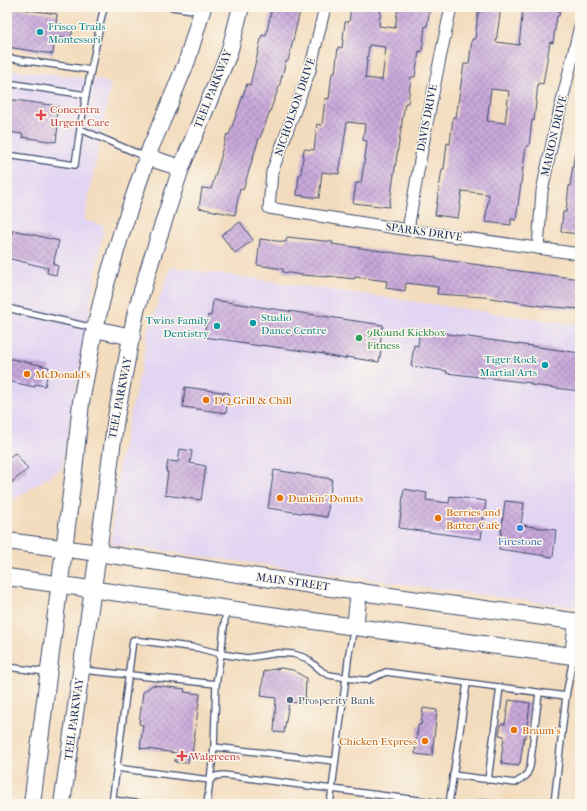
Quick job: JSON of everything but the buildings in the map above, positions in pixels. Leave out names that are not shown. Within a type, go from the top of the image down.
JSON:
[{"type":"main road","name":"TEEL PARKWAY","points":[[62,804],[116,416],[136,311],[181,168],[228,53],[241,7]]},
{"type":"main road","points":[[32,804],[65,549],[81,402],[95,329],[104,291],[121,234],[147,157],[186,61],[203,9]]},
{"type":"main road","points":[[147,157],[181,168]]},
{"type":"main road","points":[[95,329],[132,337]]},
{"type":"main road","name":"MAIN STREET","points":[[7,541],[579,622]]},
{"type":"main road","points":[[7,577],[576,656],[579,622]]},
{"type":"main road","points":[[355,626],[359,591]]},
{"type":"street","name":"NICHOLSON DRIVE","points":[[269,208],[272,172],[310,70],[325,7]]},
{"type":"street","name":"DAVIS DRIVE","points":[[408,230],[428,113],[451,7]]},
{"type":"street","name":"MARION DRIVE","points":[[538,248],[542,191],[580,26]]},
{"type":"street","name":"SPARKS DRIVE","points":[[269,208],[408,230],[580,254]]},
{"type":"lane","points":[[7,155],[75,164],[86,95],[102,15],[105,7]]},
{"type":"lane","points":[[172,7],[203,9]]},
{"type":"lane","points":[[7,58],[91,70]]},
{"type":"lane","points":[[7,83],[86,95]]},
{"type":"lane","points":[[80,129],[147,157]]},
{"type":"lane","points":[[7,308],[95,329]]},
{"type":"lane","points":[[207,804],[214,747],[216,684],[227,608]]},
{"type":"lane","points":[[7,626],[7,632]]},
{"type":"lane","points":[[330,804],[334,761],[349,653],[355,626]]},
{"type":"lane","points":[[142,804],[112,802],[133,640],[198,648],[221,654],[247,658],[278,653],[293,654],[306,658],[329,675],[365,680],[386,672],[566,696]]},
{"type":"lane","points":[[554,804],[566,696],[576,656]]},
{"type":"lane","points":[[7,667],[49,673]]},
{"type":"lane","points":[[82,669],[216,684]]},
{"type":"lane","points":[[449,804],[467,683]]},
{"type":"lane","points":[[488,780],[500,687]]},
{"type":"lane","points":[[453,776],[515,783],[526,776],[530,767],[539,693]]},
{"type":"lane","points":[[214,747],[334,761]]},
{"type":"lane","points":[[116,768],[210,780],[216,776],[224,775],[453,804]]},
{"type":"lane","points":[[476,804],[491,804]]},
{"type":"shaded area","points":[[7,69],[101,80],[111,85],[84,220],[104,226],[62,468],[7,504]]},
{"type":"shaded area","points":[[171,267],[580,325],[580,608],[111,544],[119,462],[144,356],[147,333]]},
{"type":"place","name":"Frisco Trails Montessori","points":[[40,32]]},
{"type":"place","name":"Concentra Urgent Care","points":[[41,115]]},
{"type":"place","name":"Studio Dance Centre","points":[[253,323]]},
{"type":"place","name":"Twins Family Dentistry","points":[[217,326]]},
{"type":"place","name":"9Round Kickbox Fitness","points":[[359,338]]},
{"type":"place","name":"Tiger Rock Martial Arts","points":[[545,365]]},
{"type":"place","name":"McDonald's","points":[[27,374]]},
{"type":"place","name":"DQ Grill & Chill","points":[[206,400]]},
{"type":"place","name":"Dunkin' Donuts","points":[[280,498]]},
{"type":"place","name":"Berries and Batter Cafe","points":[[438,518]]},
{"type":"place","name":"Firestone","points":[[520,528]]},
{"type":"place","name":"Prosperity Bank","points":[[290,700]]},
{"type":"place","name":"Braum's","points":[[514,730]]},
{"type":"place","name":"Chicken Express","points":[[425,741]]},
{"type":"place","name":"Walgreens","points":[[182,756]]}]
